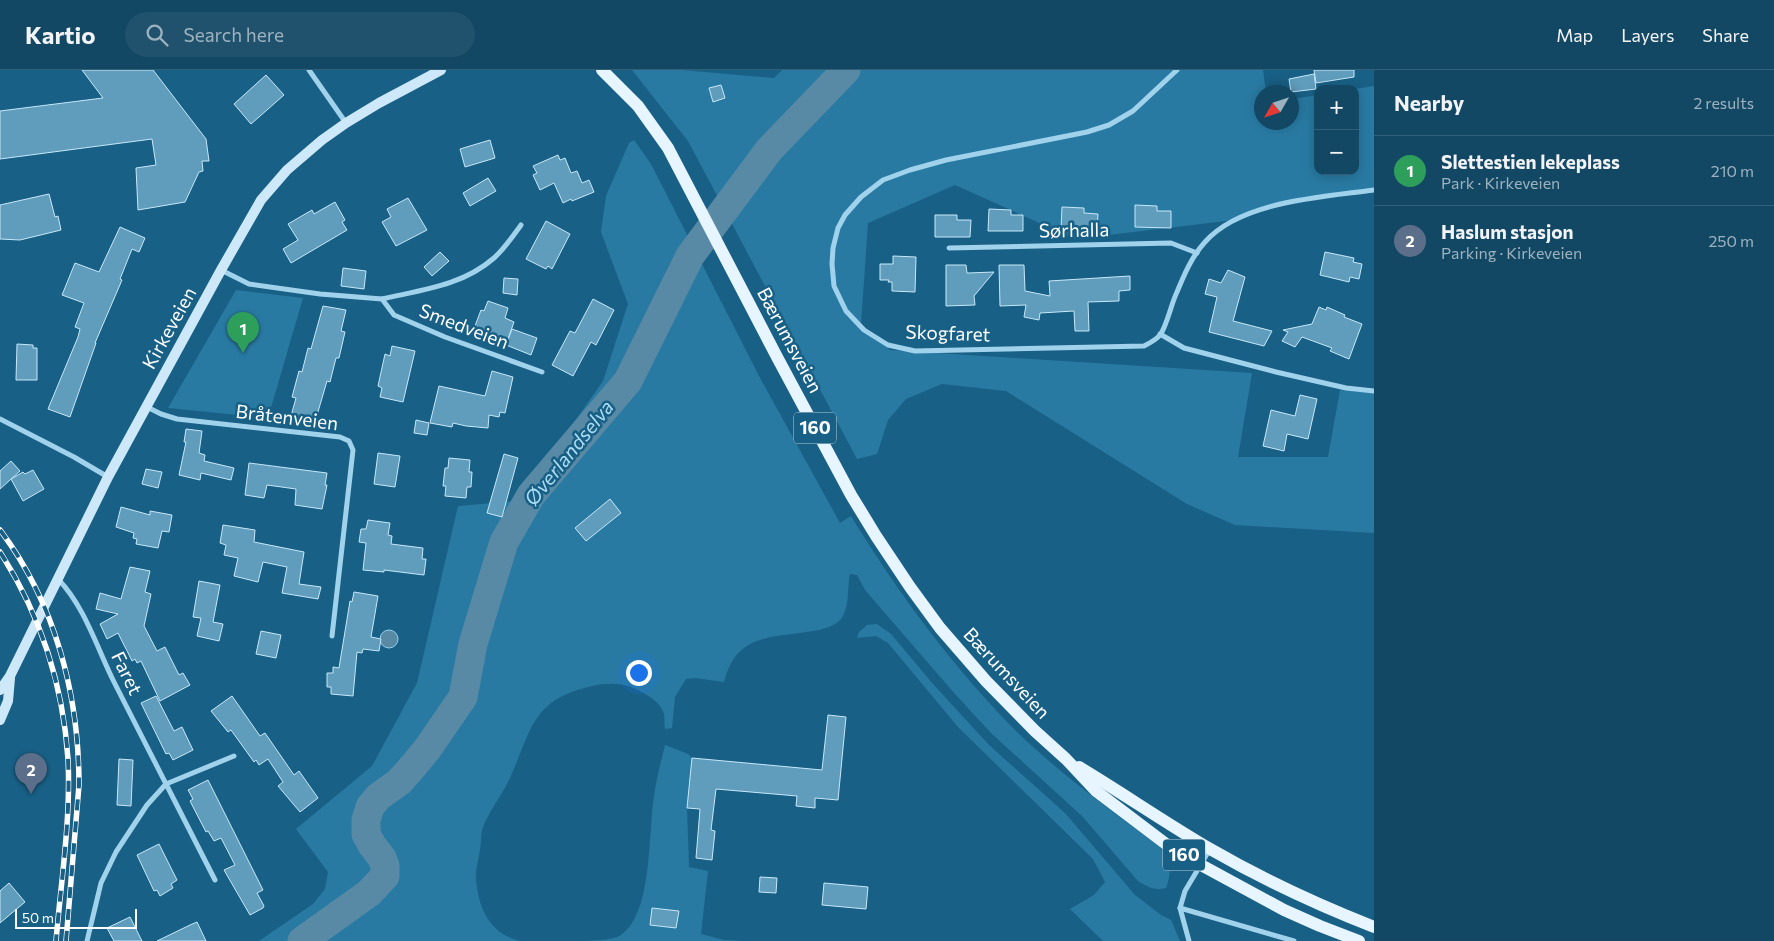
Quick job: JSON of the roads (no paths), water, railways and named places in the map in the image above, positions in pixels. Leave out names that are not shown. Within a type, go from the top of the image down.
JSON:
[{"type":"main road","name":"Kirkeveien","points":[[0,690],[10,676],[108,477],[220,270],[261,200],[302,155],[346,123],[441,70]]},
{"type":"main road","name":"Bærumsveien","points":[[602,70],[638,106],[668,148],[851,495],[895,565],[940,628],[986,681],[1096,791],[1166,844],[1284,910],[1359,941]]},
{"type":"main road","name":"Kirkeveien","points":[[0,720],[8,701],[10,676]]},
{"type":"main road","name":"Bærumsveien","points":[[1066,759],[1211,849],[1291,891],[1374,927]]},
{"type":"street","points":[[309,70],[346,123]]},
{"type":"street","name":"Skogfaret","points":[[1160,334],[1144,346],[924,351],[888,345],[864,330],[846,311],[834,286],[833,248],[838,228],[845,215],[861,197],[884,180],[910,170],[946,160],[1087,132],[1109,125],[1133,111],[1178,70]]},
{"type":"street","points":[[1374,190],[1301,200],[1266,208],[1234,220],[1218,230],[1197,252],[1174,296],[1160,334],[1184,348],[1346,388],[1374,391]]},
{"type":"street","name":"Smedveien","points":[[220,270],[249,284],[320,294],[382,299],[441,287],[476,271],[495,258],[521,225]]},
{"type":"street","name":"Sørhalla","points":[[949,248],[1171,243],[1197,252]]},
{"type":"street","name":"Smedveien","points":[[382,299],[394,315],[445,337],[542,372]]},
{"type":"street","name":"Bråtenveien","points":[[146,407],[177,419],[340,437],[348,441],[352,450],[332,636]]},
{"type":"street","points":[[0,419],[74,457],[108,477]]},
{"type":"street","name":"Faret","points":[[58,579],[68,590],[82,613],[113,680],[215,880]]},
{"type":"street","points":[[87,941],[101,884],[112,860],[147,805],[166,784],[234,756]]},
{"type":"street","points":[[1189,941],[1180,908],[1185,891],[1211,849]]},
{"type":"street","points":[[1180,908],[1294,941]]},
{"type":"waterway","name":"Øverlandselva","points":[[302,941],[369,893],[385,876],[385,866],[382,858],[366,834],[366,820],[370,807],[378,797],[399,782],[415,764],[463,697],[473,644],[504,542],[531,495],[628,381],[690,256],[769,150],[846,70]]},
{"type":"railway","points":[[0,530],[36,588],[49,619],[69,684],[78,751],[79,785],[66,941]]},
{"type":"railway","points":[[0,552],[27,600],[38,625],[55,677],[65,731],[69,782],[65,850],[56,941]]},
{"type":"place","name":"Slettestien lekeplass","points":[[243,353]]},
{"type":"place","name":"Haslum stasjon","points":[[31,794]]}]
